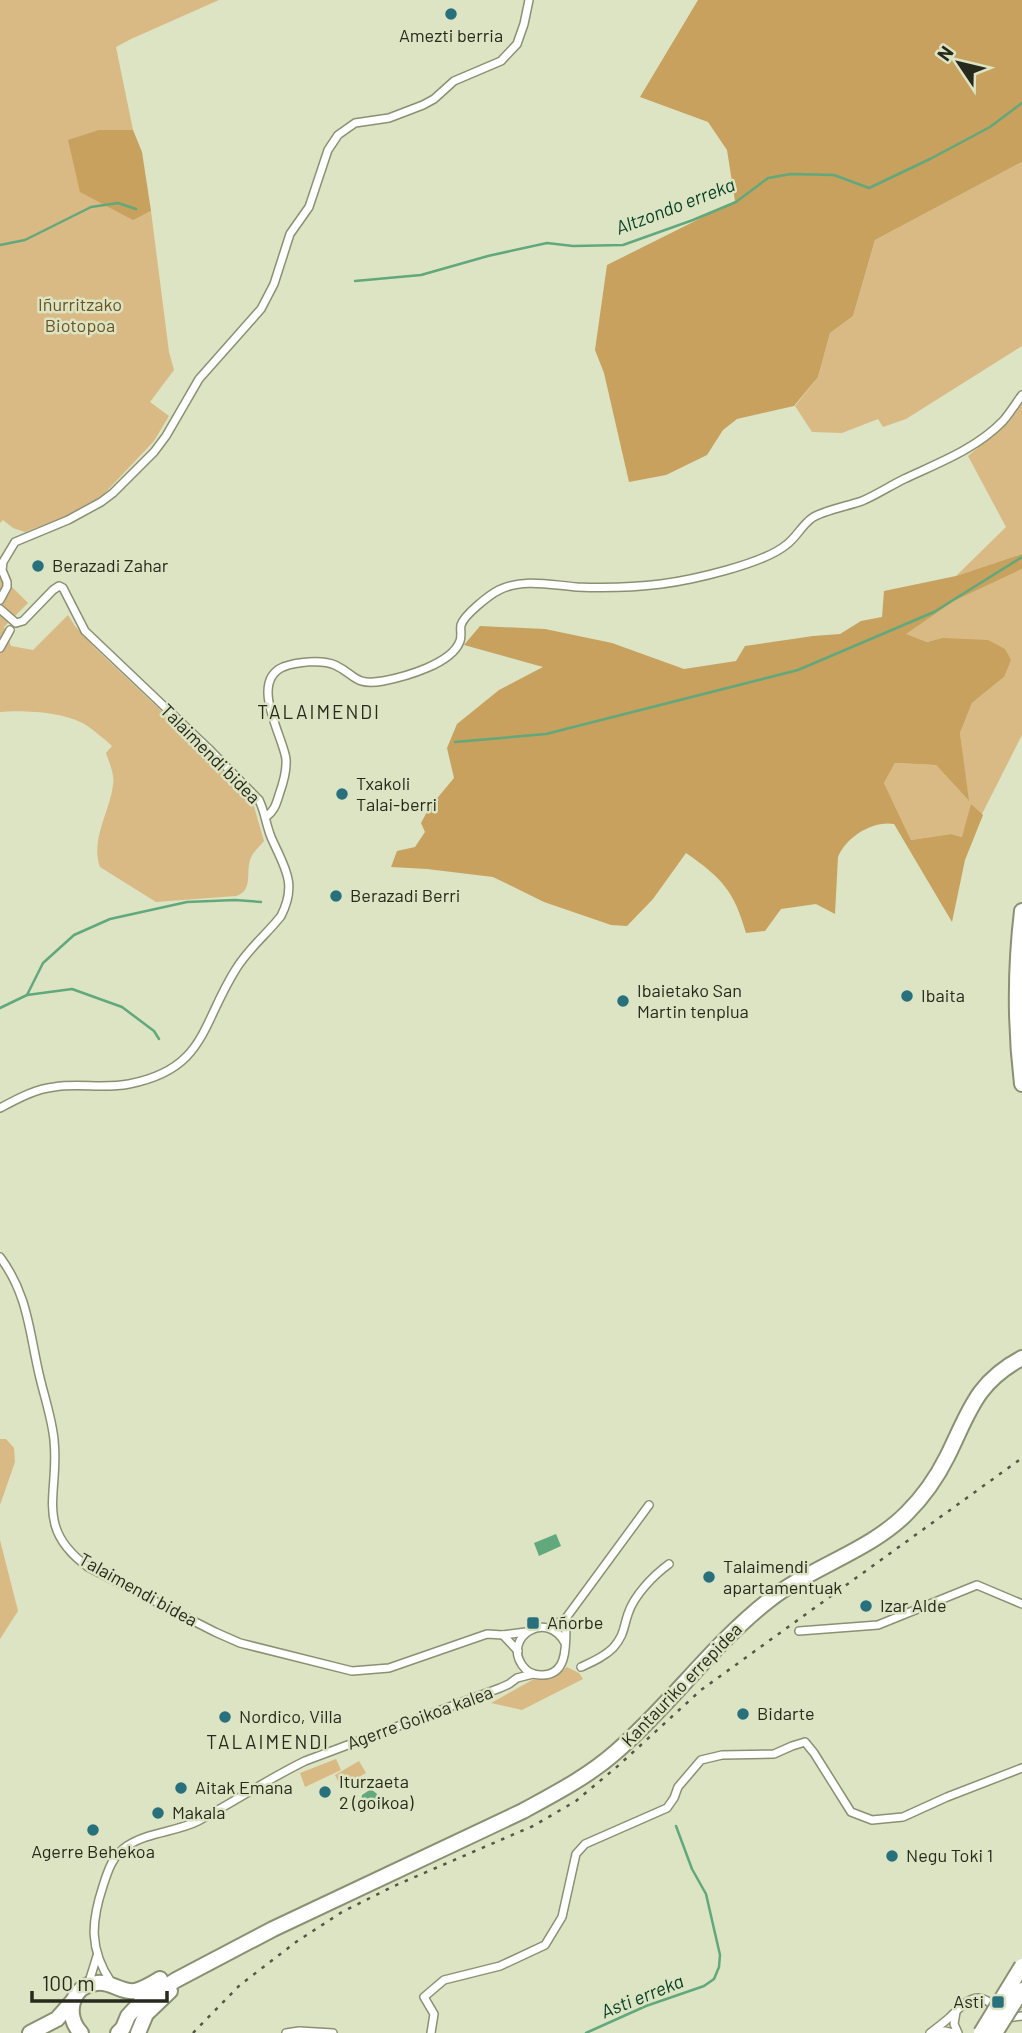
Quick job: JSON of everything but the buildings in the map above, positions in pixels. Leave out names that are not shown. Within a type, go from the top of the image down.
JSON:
[{"type":"highway","points":[[1022,911],[1016,1002],[1022,1084]]},
{"type":"highway","name":"Kantauriko errepidea","points":[[273,1929],[523,1811],[603,1763],[631,1739],[757,1609],[794,1583],[877,1536],[907,1513],[940,1468],[976,1396],[997,1374],[1022,1358]]},
{"type":"highway","points":[[123,2027],[141,2002],[157,1991],[273,1929]]},
{"type":"highway","points":[[30,2033],[57,2019],[78,1992],[88,1985],[96,1983],[134,1991],[190,1963],[273,1929]]},
{"type":"highway","points":[[981,2033],[1022,1966]]},
{"type":"highway","points":[[138,2033],[142,2021],[154,2005],[194,1975],[200,1967]]},
{"type":"highway","points":[[115,1987],[126,2001],[123,2027]]},
{"type":"highway","points":[[996,2028],[1022,1990]]},
{"type":"highway","points":[[72,2002],[72,2020],[81,2033]]},
{"type":"street","points":[[0,600],[7,587],[2,570],[3,562],[13,545],[24,537],[68,520],[113,493],[154,452],[199,379],[261,309],[274,284],[290,234],[309,206],[328,150],[338,135],[355,123],[389,118],[423,105],[454,81],[501,61],[517,44],[529,0]]},
{"type":"street","points":[[265,817],[275,806],[286,772],[285,757],[268,699],[269,687],[276,672],[284,667],[317,662],[333,664],[356,681],[382,681],[441,662],[452,653],[460,641],[461,625],[466,616],[497,591],[513,584],[578,587],[659,584],[708,575],[758,560],[786,546],[813,517],[863,501],[970,447],[1003,421],[1022,395]]},
{"type":"street","name":"Talaimendi bidea","points":[[0,609],[16,622],[23,621],[53,590],[59,586],[64,590],[85,631],[259,800],[287,872],[290,888],[286,906],[273,926],[236,968],[194,1049],[172,1068],[149,1079],[111,1087],[48,1087],[0,1108]]},
{"type":"street","points":[[0,648],[10,630]]},
{"type":"street","name":"Talaimendi bidea","points":[[0,1257],[14,1278],[22,1297],[50,1415],[55,1456],[51,1503],[54,1520],[66,1546],[82,1562],[240,1643],[352,1671],[389,1668],[483,1635],[526,1632]]},
{"type":"street","points":[[517,1651],[526,1632],[535,1628],[550,1628],[566,1618],[649,1506]]},
{"type":"street","points":[[581,1667],[604,1656],[613,1648],[623,1634],[635,1600],[658,1572],[669,1564]]},
{"type":"street","points":[[799,1631],[878,1625],[977,1585],[1022,1604]]},
{"type":"street","points":[[503,1635],[517,1651],[526,1670],[544,1675],[558,1669],[565,1658],[566,1618]]},
{"type":"street","points":[[550,1628],[565,1643]]},
{"type":"street","points":[[517,1678],[521,1662]]},
{"type":"street","name":"Agerre Goikoa kalea","points":[[97,1956],[93,1932],[97,1903],[113,1860],[128,1846],[197,1821],[305,1761],[533,1674]]},
{"type":"street","points":[[431,2033],[434,2014],[424,1997],[444,1980],[500,1966],[545,1945],[562,1917],[576,1854],[585,1844],[667,1808],[678,1787],[701,1760],[722,1755],[774,1754],[805,1742],[851,1812],[872,1820],[903,1817],[1022,1768]]},
{"type":"street","points":[[88,1985],[97,1956]]},
{"type":"street","points":[[97,1956],[115,1987]]},
{"type":"street","points":[[1008,1996],[1019,2016],[996,2028],[996,2009],[1008,1996],[1022,1973]]},
{"type":"street","points":[[930,2033],[970,1999],[985,2000],[1008,1996]]},
{"type":"street","points":[[985,2000],[996,2009]]},
{"type":"street","points":[[930,2033],[955,2033],[954,2016],[958,2008]]},
{"type":"street","points":[[286,2033],[333,2033]]},
{"type":"green space","name":"Iñurritzako Biotopoa","points":[[0,0],[219,0],[116,47],[133,130],[145,214],[151,211],[169,352],[174,370],[150,402],[169,416],[154,441],[103,495],[64,517],[25,532],[13,528],[3,520],[0,523]]},
{"type":"green space","points":[[1022,162],[1022,346],[906,419],[883,427],[878,419],[842,433],[812,432],[795,406],[818,377],[830,333],[853,316],[875,240]]},
{"type":"green space","points":[[1022,402],[1022,554],[956,576],[1006,527],[968,456],[1006,424]]},
{"type":"green space","points":[[1022,569],[1022,735],[982,814],[962,837],[951,834],[911,840],[884,783],[895,763],[936,765],[968,800],[960,733],[972,703],[1004,677],[942,638],[927,642],[905,634],[954,601]]},
{"type":"green space","points":[[0,575],[28,603],[4,627],[11,646],[33,650],[68,615],[96,649],[251,796],[264,841],[250,860],[247,886],[241,894],[156,902],[100,867],[97,846],[113,781],[106,753],[112,746],[86,725],[67,717],[32,712],[0,712]]},
{"type":"green space","points":[[0,1439],[6,1439],[14,1448],[15,1462],[0,1505]]},
{"type":"green space","points":[[0,1540],[18,1611],[0,1639]]},
{"type":"green space","points":[[567,1667],[579,1673],[583,1679],[522,1710],[491,1703],[534,1679],[553,1677]]},
{"type":"green space","points":[[336,1759],[341,1770],[305,1787],[300,1773]]},
{"type":"green space","points":[[359,1761],[366,1773],[341,1787],[335,1775]]},
{"type":"shaded area","points":[[698,0],[1022,0],[1022,162],[875,240],[853,316],[830,333],[818,377],[794,406],[737,419],[723,430],[707,455],[666,475],[629,482],[604,373],[595,350],[607,265],[735,201],[727,150],[708,122],[640,97]]},
{"type":"shaded area","points":[[99,130],[133,130],[142,152],[151,211],[133,220],[80,192],[68,140]]},
{"type":"shaded area","points":[[1022,554],[1022,569],[954,601],[906,634],[927,642],[942,638],[988,640],[1005,649],[1011,660],[1004,677],[972,703],[960,733],[969,801],[936,765],[895,763],[884,783],[911,840],[951,834],[962,837],[971,804],[983,815],[965,860],[952,922],[894,824],[886,823],[861,832],[847,843],[838,857],[835,914],[816,904],[781,909],[765,931],[746,933],[737,906],[725,887],[709,870],[686,853],[653,899],[627,926],[611,925],[544,902],[493,877],[391,867],[397,851],[415,847],[425,832],[421,823],[429,808],[454,778],[447,748],[457,724],[499,690],[543,667],[464,645],[480,626],[545,629],[612,643],[684,669],[736,661],[745,646],[840,634],[861,621],[882,617],[884,591],[956,576]]},
{"type":"shaded area","points":[[556,1534],[561,1546],[539,1556],[534,1543]]},
{"type":"shaded area","points":[[371,1789],[377,1794],[375,1800],[362,1808],[358,1807],[362,1795]]},
{"type":"waterway","name":"Altzondo erreka","points":[[355,281],[421,275],[547,243],[573,246],[623,245],[736,202],[768,178],[791,174],[834,175],[869,188],[990,127],[1022,103]]},
{"type":"waterway","points":[[0,245],[25,240],[91,207],[118,203],[136,209]]},
{"type":"waterway","name":"Altzondo erreka","points":[[455,742],[546,734],[798,670],[934,612],[1022,557]]},
{"type":"waterway","points":[[27,995],[43,963],[74,935],[110,919],[187,902],[261,902]]},
{"type":"waterway","points":[[0,1008],[27,995],[72,989],[122,1007],[154,1031],[159,1039]]},
{"type":"waterway","name":"Asti erreka","points":[[586,2033],[646,2006],[704,1986],[714,1979],[720,1955],[706,1894],[692,1869],[676,1826]]},
{"type":"railway","points":[[193,2033],[240,1985],[296,1942],[342,1912],[394,1886],[533,1826],[576,1801],[701,1690],[1022,1458]]},
{"type":"place","name":"Amezti berria","points":[[451,14]]},
{"type":"place","name":"Berazadi Zahar","points":[[38,566]]},
{"type":"place","name":"Txakoli Talai-berri","points":[[342,794]]},
{"type":"place","name":"Berazadi Berri","points":[[336,896]]},
{"type":"place","name":"Ibaita","points":[[907,996]]},
{"type":"place","name":"Ibaietako San Martin tenplua","points":[[623,1001]]},
{"type":"place","name":"Talaimendi apartamentuak","points":[[709,1577]]},
{"type":"place","name":"Izar Alde","points":[[866,1606]]},
{"type":"place","name":"Añorbe","points":[[533,1623]]},
{"type":"place","name":"Bidarte","points":[[743,1714]]},
{"type":"place","name":"Nordico, Villa","points":[[225,1717]]},
{"type":"place","name":"Aitak Emana","points":[[181,1788]]},
{"type":"place","name":"Iturzaeta 2 (goikoa)","points":[[325,1792]]},
{"type":"place","name":"Makala","points":[[158,1813]]},
{"type":"place","name":"Agerre Behekoa","points":[[93,1830]]},
{"type":"place","name":"Negu Toki 1","points":[[892,1856]]},
{"type":"place","name":"Asti","points":[[998,2002]]},
{"type":"district","name":"TALAIMENDI","points":[[319,712]]},
{"type":"district","name":"TALAIMENDI","points":[[268,1742]]}]
